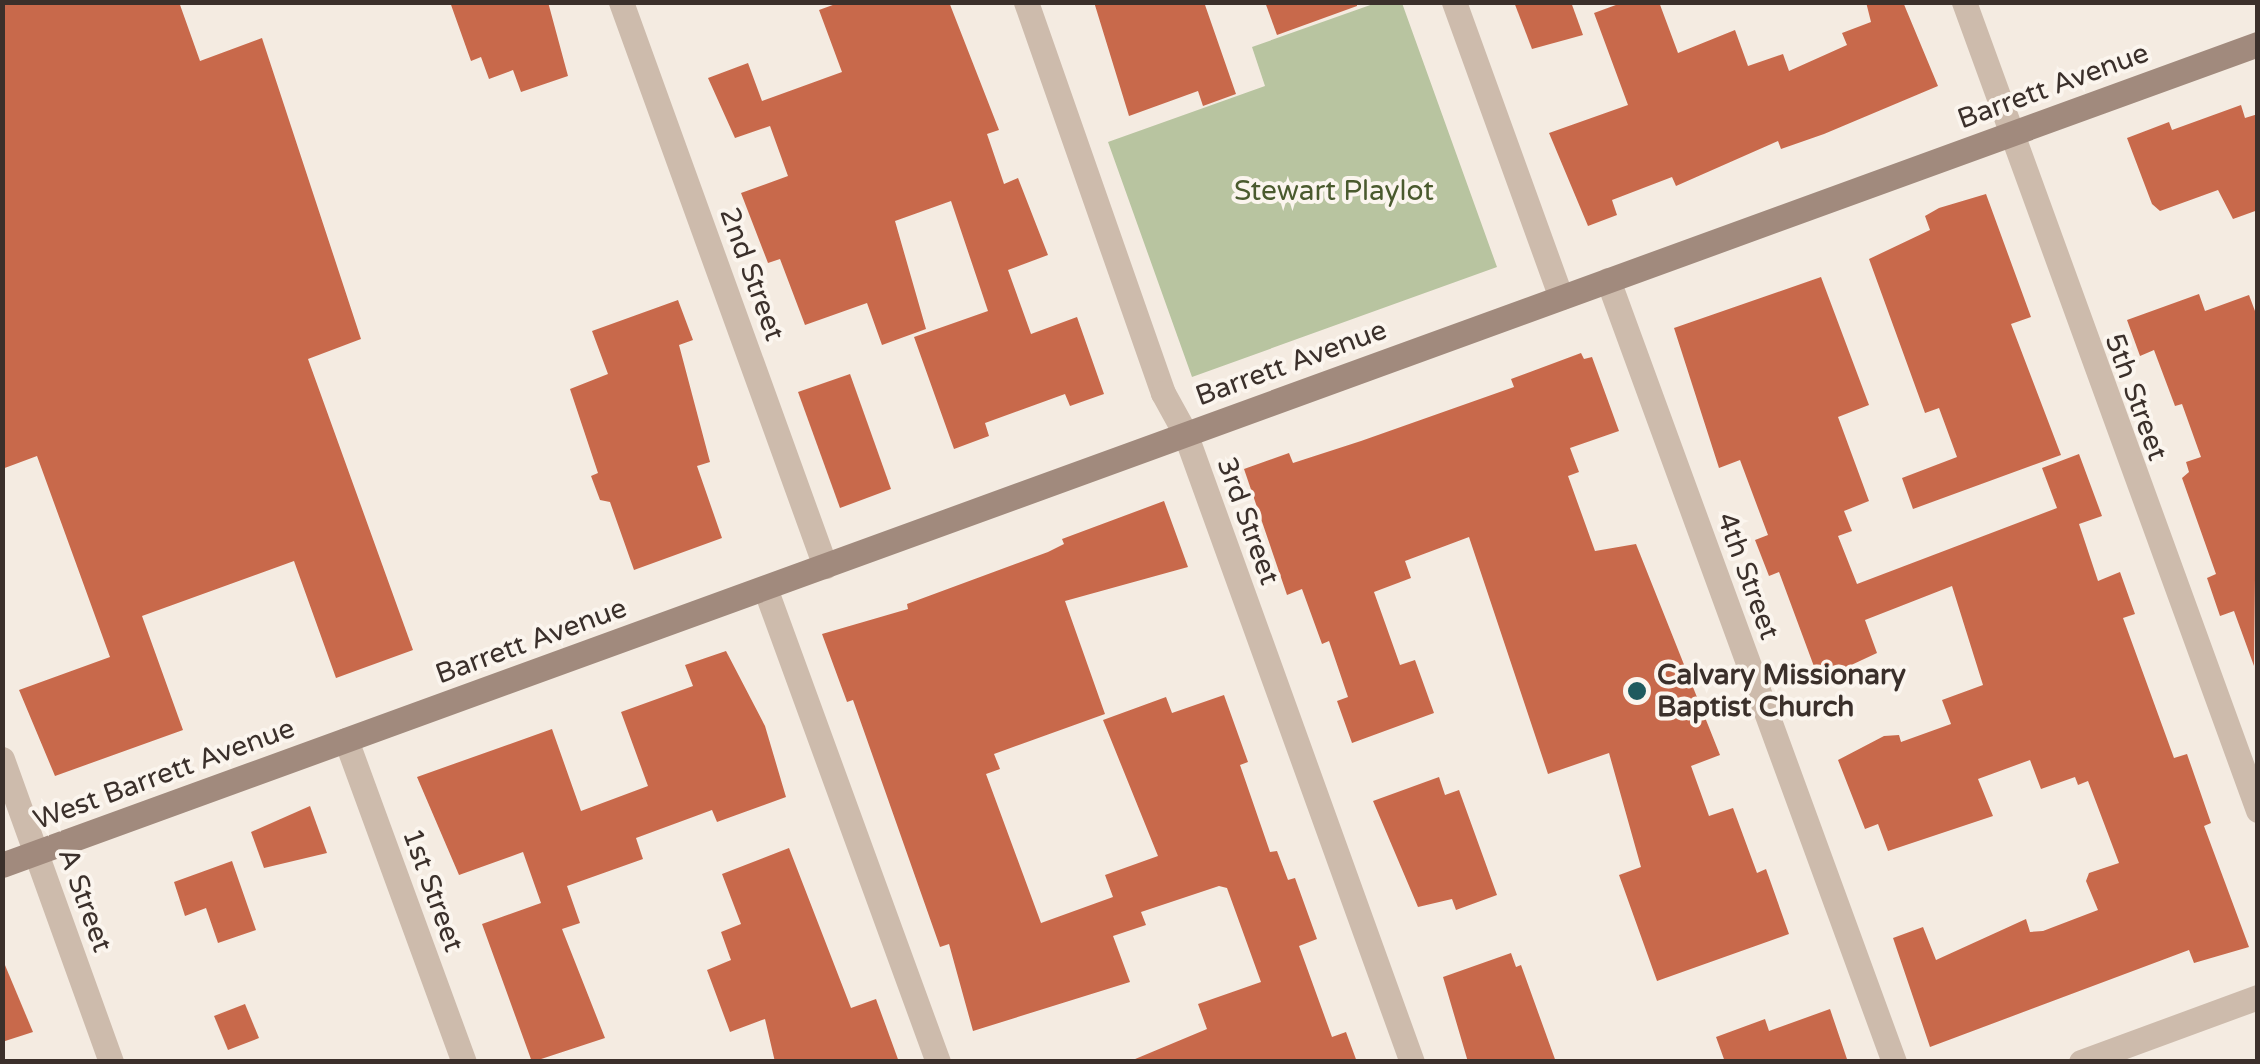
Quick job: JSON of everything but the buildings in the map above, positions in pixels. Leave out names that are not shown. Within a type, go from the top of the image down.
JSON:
[{"type":"main road","name":"Barrett Avenue","points":[[346,740],[2258,44]]},
{"type":"main road","name":"West Barrett Avenue","points":[[2,865],[346,740]]},
{"type":"street","name":"2nd Street","points":[[621,2],[826,566]]},
{"type":"street","name":"3rd Street","points":[[1026,2],[1163,393],[1185,433],[1412,1062]]},
{"type":"street","points":[[1454,2],[1561,297]]},
{"type":"street","name":"5th Street","points":[[1964,2],[2258,810]]},
{"type":"street","name":"4th Street","points":[[1608,280],[1894,1062]]},
{"type":"street","points":[[765,588],[938,1062]]},
{"type":"street","name":"1st Street","points":[[346,740],[464,1062]]},
{"type":"street","name":"A Street","points":[[2,759],[111,1062]]},
{"type":"street","points":[[2080,1062],[2258,996]]},
{"type":"green space","name":"Stewart Playlot","points":[[1376,3],[1402,3],[1497,267],[1192,377],[1108,142],[1265,86],[1252,47]]},
{"type":"place","name":"Calvary Missionary Baptist Church","points":[[1637,691]]}]
